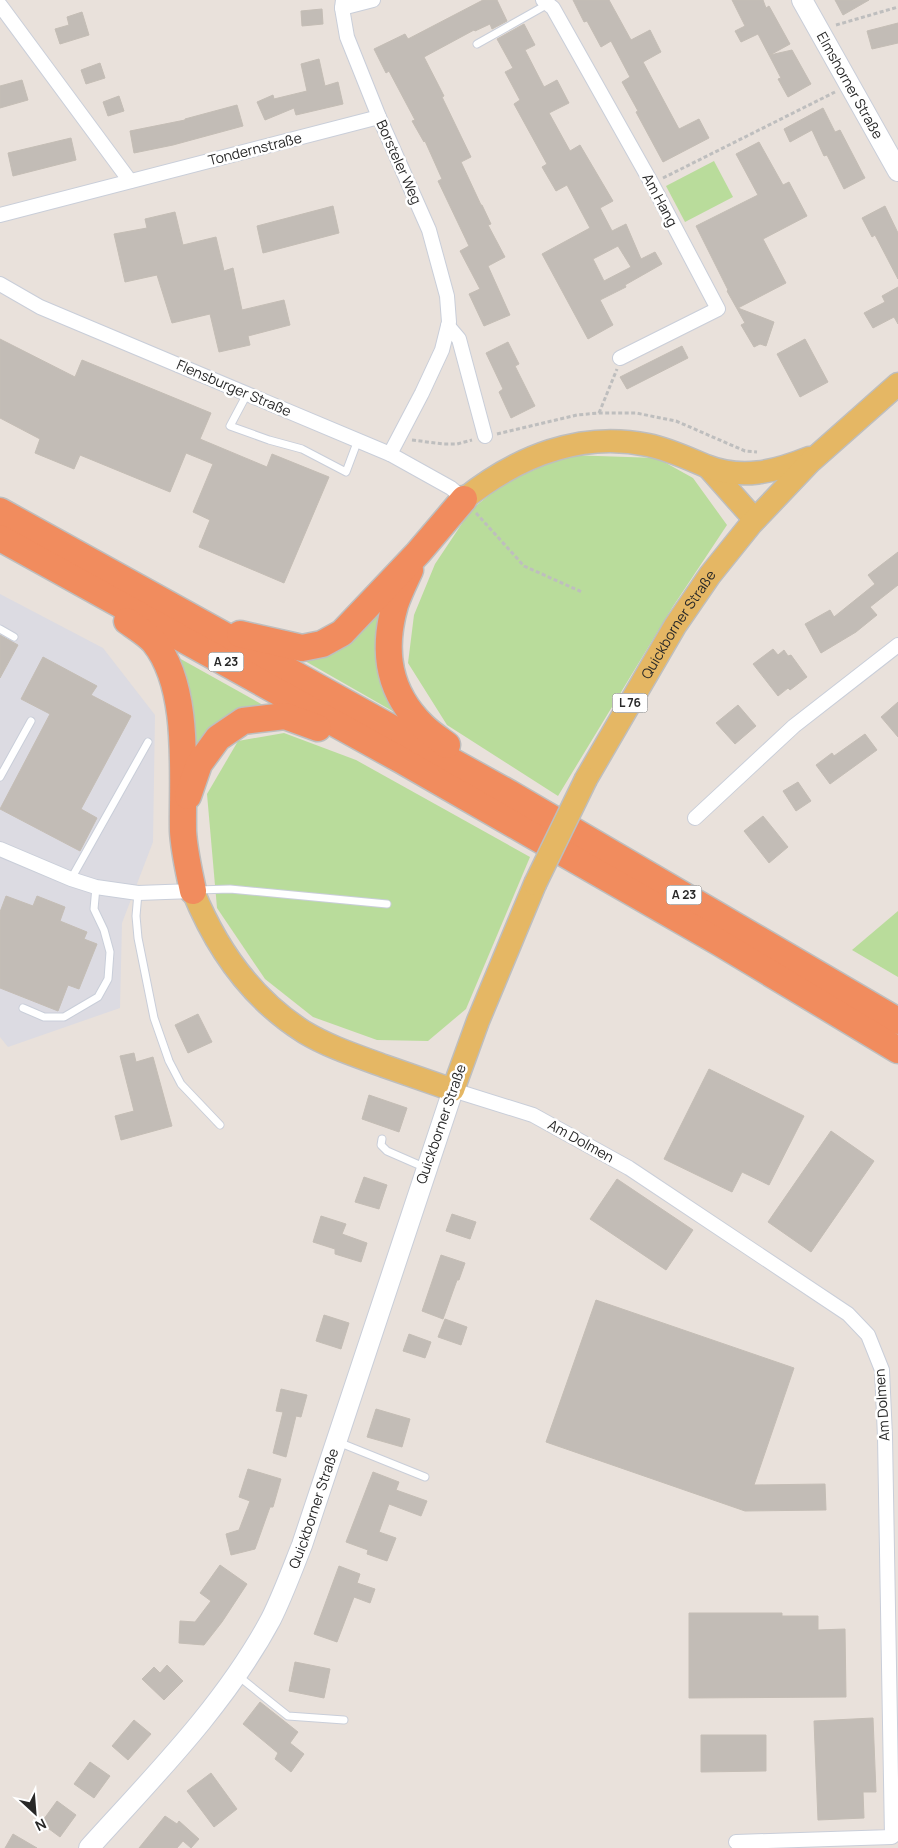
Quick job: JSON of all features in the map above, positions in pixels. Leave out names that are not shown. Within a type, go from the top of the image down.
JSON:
[{"type":"highway","points":[[217,630],[248,635],[302,648],[322,644],[342,633],[418,553],[464,499]]},
{"type":"highway","name":"A 23","points":[[0,511],[509,793],[898,1020]]},
{"type":"highway","name":"A 23","points":[[0,538],[401,760],[720,943],[898,1050]]},
{"type":"highway","points":[[418,553],[395,605],[388,644],[389,664],[394,685],[402,701],[423,726],[509,793]]},
{"type":"highway","points":[[50,564],[153,641],[164,658],[173,678],[180,714],[183,832],[186,859],[193,891]]},
{"type":"highway","points":[[183,811],[199,764],[218,738],[243,721],[285,716],[401,760]]},
{"type":"main road","name":"Elmshorner Straße","points":[[802,0],[898,171]]},
{"type":"main road","name":"Quickborner Straße","points":[[89,1848],[190,1735],[236,1675],[271,1619],[286,1586],[426,1168],[478,1021],[535,884],[586,779],[675,626],[710,575],[773,500],[821,452],[898,384]]},
{"type":"main road","name":"Quickborner Straße","points":[[850,428],[898,402]]},
{"type":"main road","points":[[464,499],[501,473],[532,457],[570,445],[613,441],[648,445],[679,454],[708,467],[738,473],[776,470],[821,452]]},
{"type":"main road","points":[[708,467],[748,512],[756,518]]},
{"type":"main road","points":[[738,473],[773,500]]},
{"type":"main road","points":[[193,891],[211,930],[230,962],[253,990],[276,1012],[304,1032],[333,1047],[453,1090]]},
{"type":"street","points":[[342,4],[373,0]]},
{"type":"street","name":"Am Hang","points":[[546,2],[553,8],[652,184],[718,310],[620,358]]},
{"type":"street","name":"Borsteler Weg","points":[[342,4],[347,37],[379,117],[429,230],[447,296],[448,326],[442,350],[390,454]]},
{"type":"street","points":[[0,5],[130,181]]},
{"type":"street","name":"Tondernstraße","points":[[0,215],[379,117]]},
{"type":"street","name":"Flensburger Straße","points":[[0,284],[40,307],[390,454],[451,488],[464,499]]},
{"type":"street","points":[[448,326],[459,339],[485,436]]},
{"type":"street","points":[[695,818],[794,726],[898,644]]},
{"type":"street","points":[[0,849],[71,879],[96,887],[138,893],[193,891]]},
{"type":"street","name":"Am Dolmen","points":[[453,1090],[533,1115],[629,1168],[848,1314],[868,1335],[882,1370],[886,1448],[892,1837],[736,1842]]},
{"type":"lane","points":[[477,44],[546,2]]},
{"type":"lane","points":[[247,394],[230,426],[302,449],[346,472],[358,440]]},
{"type":"lane","points":[[0,630],[14,637]]},
{"type":"lane","points":[[0,777],[32,722]]},
{"type":"lane","points":[[71,879],[148,742]]},
{"type":"lane","points":[[23,1008],[44,1017],[64,1017],[98,997],[108,979],[110,952],[104,930],[94,909],[96,887]]},
{"type":"lane","points":[[193,891],[230,889],[387,904]]},
{"type":"lane","points":[[138,893],[136,916],[138,938],[154,1018],[169,1061],[181,1084],[220,1125]]},
{"type":"lane","points":[[382,1139],[381,1145],[387,1151],[426,1168]]},
{"type":"lane","points":[[336,1441],[425,1477]]},
{"type":"lane","points":[[236,1675],[288,1716],[344,1720]]},
{"type":"path","points":[[819,30],[898,7]]},
{"type":"path","points":[[652,184],[850,84]]},
{"type":"path","points":[[599,413],[620,358]]},
{"type":"path","points":[[464,499],[524,566],[582,592]]},
{"type":"shaded area","points":[[0,594],[103,648],[155,715],[153,842],[122,923],[120,1008],[8,1047],[0,1037]]},
{"type":"green space","points":[[714,161],[733,197],[685,222],[666,186]]},
{"type":"green space","points":[[568,455],[657,458],[693,478],[727,525],[672,608],[558,796],[447,725],[408,663],[414,615],[435,564],[471,510],[504,483]]},
{"type":"green space","points":[[385,604],[396,713],[305,661],[348,643],[372,621]]},
{"type":"green space","points":[[170,653],[272,710],[194,766]]},
{"type":"green space","points":[[284,733],[356,760],[530,857],[466,1009],[428,1041],[377,1040],[313,1017],[265,979],[217,908],[207,794],[238,741]]},
{"type":"green space","points":[[898,911],[898,977],[852,950]]},
{"type":"building","points":[[483,0],[497,0],[507,21],[492,29],[490,24],[474,30],[424,57],[444,96],[442,97],[471,157],[461,162],[491,224],[488,225],[505,257],[488,266],[510,315],[484,326],[469,294],[480,289],[460,251],[469,246],[438,181],[442,179],[425,141],[412,121],[415,120],[389,71],[386,73],[374,49],[405,34],[408,39]]},
{"type":"building","points":[[573,0],[609,0],[631,40],[650,30],[661,52],[643,62],[679,129],[699,119],[709,138],[663,162],[622,82],[630,77],[611,41],[601,47],[587,21],[584,22]]},
{"type":"building","points":[[732,0],[763,0],[766,8],[769,6],[790,44],[770,55],[792,50],[811,84],[788,97],[778,79],[781,78],[758,34],[741,42],[735,31],[745,26]]},
{"type":"building","points":[[835,0],[869,0],[843,15]]},
{"type":"building","points":[[322,9],[323,24],[302,26],[301,11]]},
{"type":"building","points":[[82,12],[89,35],[60,44],[55,29],[69,25],[67,17]]},
{"type":"building","points":[[898,23],[898,43],[872,49],[867,31]]},
{"type":"building","points":[[524,24],[535,45],[525,50],[544,87],[557,80],[569,103],[549,113],[570,151],[580,145],[613,201],[600,208],[612,231],[626,224],[641,259],[655,252],[662,264],[625,285],[626,287],[600,300],[613,325],[588,339],[542,254],[590,228],[567,185],[556,191],[542,167],[547,164],[514,104],[520,100],[505,72],[513,68],[497,39]],"holes":[[[618,246],[631,267],[604,281],[593,259]]]},
{"type":"building","points":[[319,59],[325,86],[338,82],[343,104],[296,115],[294,108],[265,120],[257,102],[273,95],[274,99],[307,91],[301,64]]},
{"type":"building","points":[[100,63],[105,78],[86,84],[81,70]]},
{"type":"building","points":[[22,80],[28,100],[0,108],[0,86]]},
{"type":"building","points":[[119,96],[124,111],[108,116],[103,102]]},
{"type":"building","points":[[237,105],[243,126],[173,145],[134,153],[130,131],[185,120]]},
{"type":"building","points":[[823,108],[835,132],[840,130],[865,178],[844,189],[827,155],[824,156],[812,130],[790,142],[784,129]]},
{"type":"building","points":[[71,138],[76,160],[13,176],[8,153]]},
{"type":"building","points":[[759,142],[783,185],[789,182],[807,216],[763,239],[786,283],[738,308],[774,322],[766,346],[760,344],[754,347],[741,325],[745,323],[727,291],[696,226],[758,195],[736,154]]},
{"type":"building","points":[[333,206],[339,233],[263,253],[257,226]]},
{"type":"building","points":[[885,206],[898,233],[898,279],[875,235],[872,237],[862,218]]},
{"type":"building","points":[[175,212],[183,245],[216,237],[224,271],[233,268],[242,310],[284,300],[290,325],[248,336],[250,345],[219,352],[210,314],[172,323],[157,275],[125,282],[114,234],[147,228],[145,219]]},
{"type":"building","points":[[898,287],[898,324],[894,317],[873,328],[864,313],[885,302],[882,296]]},
{"type":"building","points":[[0,339],[75,377],[82,360],[211,413],[200,439],[267,467],[272,454],[329,477],[284,583],[199,547],[210,520],[193,512],[213,464],[186,453],[170,492],[80,455],[74,469],[35,453],[40,439],[0,418]]},
{"type":"building","points":[[805,339],[828,382],[800,397],[777,354]]},
{"type":"building","points":[[508,342],[519,364],[515,366],[535,406],[511,418],[499,392],[503,389],[486,353]]},
{"type":"building","points":[[682,346],[688,358],[627,389],[620,377]]},
{"type":"building","points":[[898,552],[898,585],[870,607],[877,615],[856,632],[821,653],[805,624],[830,610],[834,617],[875,584],[868,575]]},
{"type":"building","points":[[0,635],[18,645],[0,678]]},
{"type":"building","points":[[773,649],[778,655],[784,650],[788,656],[791,655],[807,677],[790,690],[788,688],[778,696],[753,664]]},
{"type":"building","points":[[43,657],[97,686],[91,695],[131,716],[81,809],[97,818],[80,851],[0,809],[50,714],[21,699]]},
{"type":"building","points":[[898,702],[898,737],[881,717]]},
{"type":"building","points":[[738,705],[756,726],[735,744],[716,723]]},
{"type":"building","points":[[865,734],[877,750],[830,784],[816,765],[832,753],[834,756]]},
{"type":"building","points":[[798,782],[811,801],[796,811],[783,791]]},
{"type":"building","points":[[763,816],[788,847],[769,863],[744,831]]},
{"type":"building","points":[[6,896],[33,906],[37,896],[65,907],[60,921],[87,932],[84,939],[97,944],[79,989],[68,985],[58,1011],[0,988],[0,912]]},
{"type":"building","points":[[198,1014],[212,1042],[188,1053],[175,1025]]},
{"type":"building","points":[[134,1053],[136,1062],[153,1057],[172,1126],[121,1140],[115,1116],[134,1111],[120,1056]]},
{"type":"building","points":[[709,1069],[804,1116],[769,1185],[742,1172],[732,1192],[664,1159]]},
{"type":"building","points":[[369,1095],[407,1108],[399,1132],[362,1119]]},
{"type":"building","points":[[831,1131],[874,1161],[811,1252],[768,1222]]},
{"type":"building","points":[[364,1177],[387,1185],[379,1209],[355,1202]]},
{"type":"building","points":[[617,1179],[693,1230],[666,1270],[590,1219]]},
{"type":"building","points":[[452,1214],[476,1222],[470,1239],[446,1231]]},
{"type":"building","points":[[321,1216],[346,1224],[342,1234],[367,1243],[361,1262],[335,1254],[335,1249],[313,1242]]},
{"type":"building","points":[[441,1255],[465,1263],[443,1319],[422,1311]]},
{"type":"building","points":[[596,1300],[794,1368],[754,1485],[825,1484],[826,1510],[745,1511],[546,1442]]},
{"type":"building","points":[[324,1315],[349,1323],[341,1349],[316,1341]]},
{"type":"building","points":[[445,1319],[467,1327],[461,1345],[438,1337]]},
{"type":"building","points":[[409,1334],[431,1342],[425,1358],[403,1351]]},
{"type":"building","points":[[281,1389],[307,1395],[301,1417],[296,1416],[286,1457],[273,1453],[283,1412],[276,1411]]},
{"type":"building","points":[[376,1409],[410,1419],[402,1447],[367,1437]]},
{"type":"building","points":[[248,1469],[281,1479],[273,1507],[270,1507],[255,1549],[231,1555],[226,1534],[239,1530],[250,1501],[239,1497]]},
{"type":"building","points":[[373,1472],[399,1482],[396,1490],[427,1501],[421,1516],[389,1504],[379,1532],[396,1538],[387,1561],[367,1554],[368,1550],[346,1542]]},
{"type":"building","points":[[220,1565],[247,1584],[204,1645],[179,1643],[180,1621],[195,1622],[211,1601],[200,1593]]},
{"type":"building","points":[[339,1566],[360,1574],[357,1583],[375,1589],[370,1603],[354,1597],[337,1642],[314,1634]]},
{"type":"building","points":[[689,1613],[782,1613],[782,1616],[818,1616],[818,1630],[845,1629],[846,1697],[689,1698]]},
{"type":"building","points":[[295,1662],[330,1669],[324,1698],[289,1691]]},
{"type":"building","points":[[167,1665],[183,1681],[164,1700],[142,1679],[154,1667],[160,1673]]},
{"type":"building","points":[[260,1702],[298,1732],[290,1743],[304,1754],[291,1772],[275,1759],[278,1753],[243,1724]]},
{"type":"building","points":[[873,1718],[876,1792],[863,1792],[864,1818],[818,1820],[814,1721]]},
{"type":"building","points":[[134,1720],[151,1734],[128,1760],[112,1746]]},
{"type":"building","points":[[701,1735],[766,1735],[766,1771],[701,1772]]},
{"type":"building","points":[[90,1762],[110,1776],[94,1798],[74,1784]]},
{"type":"building","points":[[211,1773],[237,1809],[214,1827],[187,1791]]},
{"type":"building","points":[[57,1801],[76,1815],[60,1837],[41,1823]]},
{"type":"building","points":[[165,1816],[177,1824],[179,1821],[199,1839],[191,1848],[183,1841],[177,1848],[139,1848]]},
{"type":"building","points":[[13,1834],[37,1848],[5,1848]]}]
